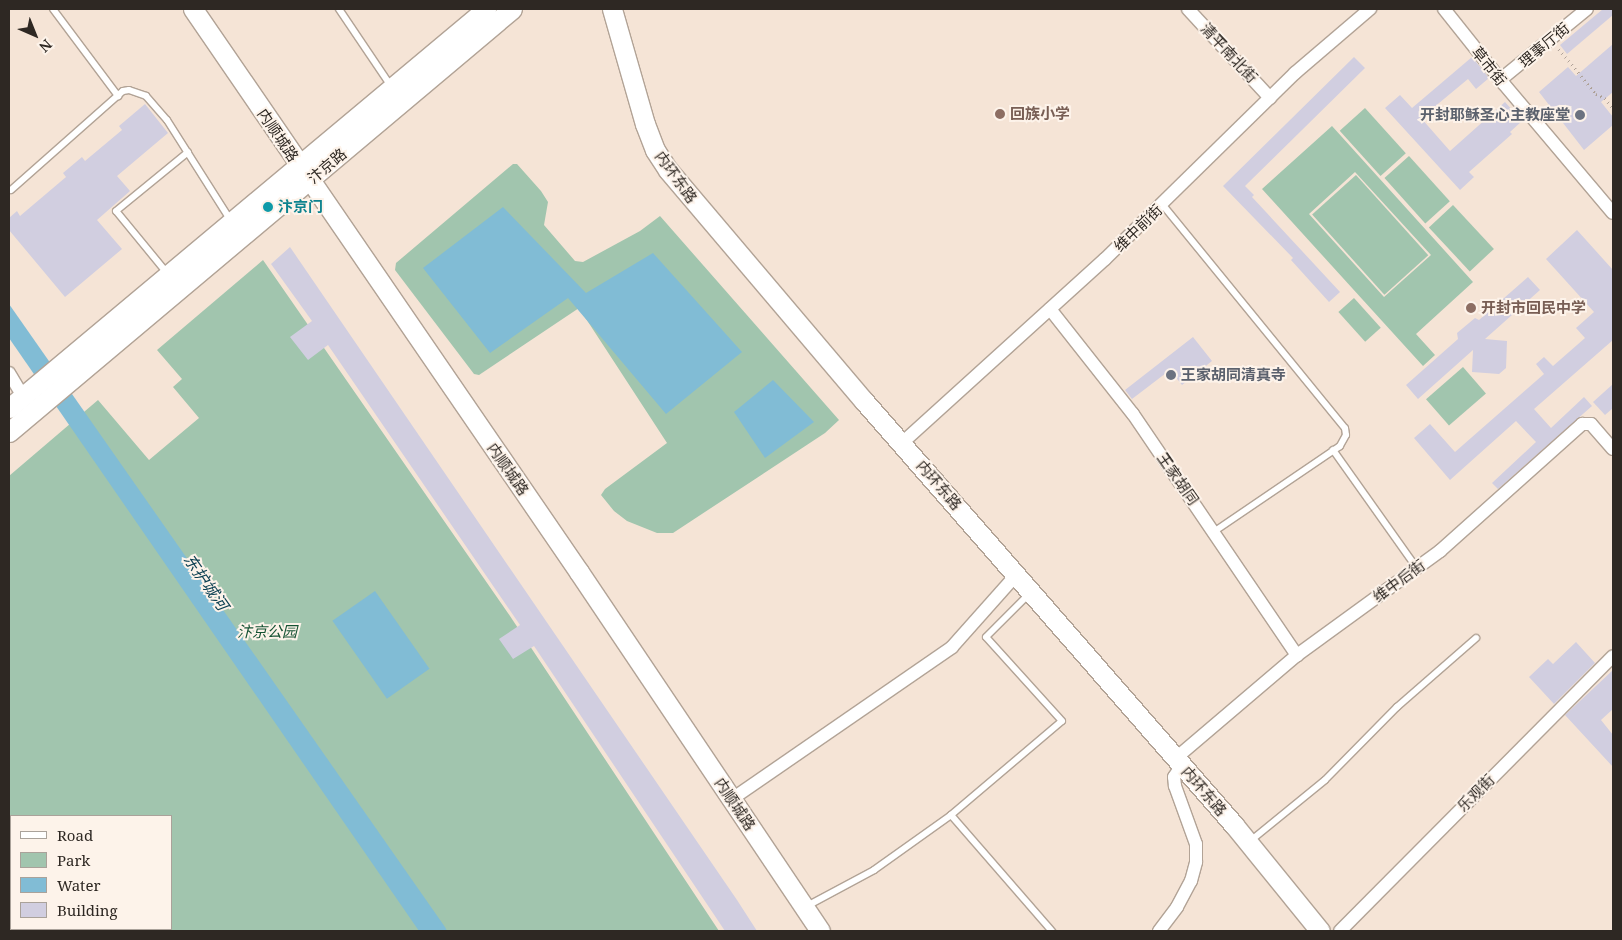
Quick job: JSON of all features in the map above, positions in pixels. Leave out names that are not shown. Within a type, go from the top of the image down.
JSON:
[{"type":"street","name":"内顺城路","points":[[192,9],[574,564],[820,931]]},
{"type":"street","name":"汴京路","points":[[67,372],[169,276],[231,222],[304,173],[393,89],[486,9]]},
{"type":"street","name":"汴京路","points":[[67,372],[304,173],[512,9]]},
{"type":"street","name":"内环东路","points":[[612,9],[645,124],[655,150],[668,170],[902,444],[1179,761],[1320,931]]},
{"type":"street","name":"清平南北街","points":[[1188,9],[1270,98]]},
{"type":"street","name":"维中前街","points":[[902,444],[1162,204],[1270,98],[1370,9]]},
{"type":"street","name":"草市街","points":[[1444,9],[1500,80],[1613,213]]},
{"type":"street","name":"理事厅街","points":[[1500,80],[1587,9]]},
{"type":"street","name":"王家胡同","points":[[1050,309],[1133,414],[1297,655]]},
{"type":"street","points":[[9,432],[25,401],[67,372]]},
{"type":"street","points":[[9,373],[25,401]]},
{"type":"street","name":"维中后街","points":[[1179,761],[1297,655],[1440,551],[1582,424],[1591,424],[1613,449]]},
{"type":"street","points":[[732,799],[952,647],[1017,574]]},
{"type":"street","name":"乐观街","points":[[1340,931],[1613,656]]},
{"type":"street","points":[[1158,931],[1177,907],[1187,890],[1196,862],[1196,844],[1175,786],[1174,777],[1179,761]]},
{"type":"lane","points":[[53,9],[118,96]]},
{"type":"lane","points":[[339,9],[393,89]]},
{"type":"lane","points":[[10,190],[123,91],[130,90],[146,96],[167,120],[231,222]]},
{"type":"lane","points":[[169,276],[116,211],[188,152]]},
{"type":"lane","points":[[1162,204],[1345,428],[1344,442],[1214,532]]},
{"type":"lane","points":[[1333,450],[1417,568]]},
{"type":"lane","points":[[805,906],[874,870],[951,815],[1062,721],[986,637],[1032,591]]},
{"type":"lane","points":[[1248,843],[1326,780],[1397,707],[1476,638]]},
{"type":"lane","points":[[951,815],[1052,931]]},
{"type":"path","points":[[1551,39],[1596,94],[1605,98],[1613,108]]},
{"type":"green space","points":[[1365,108],[1406,153],[1381,176],[1340,131]]},
{"type":"green space","points":[[1332,126],[1473,282],[1416,334],[1435,355],[1423,366],[1262,189]],"holes":[[[1355,172],[1431,255],[1384,297],[1309,214]]]},
{"type":"green space","points":[[1409,156],[1450,201],[1425,223],[1384,178]]},
{"type":"green space","points":[[513,164],[517,164],[541,191],[548,202],[544,225],[575,261],[583,262],[640,231],[660,216],[839,420],[825,433],[673,533],[657,533],[627,521],[614,511],[601,495],[605,489],[667,443],[579,308],[479,375],[474,374],[395,270],[396,263]]},
{"type":"green space","points":[[1356,175],[1428,255],[1384,295],[1312,214]]},
{"type":"green space","points":[[1453,205],[1494,249],[1470,271],[1429,228]]},
{"type":"green space","name":"汴京公园","points":[[263,260],[510,616],[719,931],[9,931],[9,476],[98,400],[149,460],[199,418],[173,387],[182,379],[157,350]]},
{"type":"green space","points":[[1354,298],[1381,328],[1365,342],[1338,312]]},
{"type":"green space","points":[[1463,367],[1486,393],[1449,426],[1426,399]]},
{"type":"water","points":[[503,207],[586,293],[653,253],[742,352],[666,414],[568,298],[490,353],[423,268]]},
{"type":"water","points":[[9,304],[447,931],[419,931],[9,338]]},
{"type":"water","points":[[773,380],[814,422],[765,458],[734,412]]},
{"type":"water","points":[[375,591],[429,669],[387,699],[332,621]]},
{"type":"building","points":[[1603,9],[1613,9],[1613,15],[1567,54],[1560,45]]},
{"type":"building","points":[[1613,44],[1613,92],[1601,102],[1613,117],[1613,125],[1584,150],[1539,92],[1568,67],[1576,76]]},
{"type":"building","points":[[1354,57],[1365,68],[1245,186],[1254,195],[1252,197],[1340,292],[1329,302],[1291,260],[1293,258],[1223,186]]},
{"type":"building","points":[[1472,57],[1489,78],[1476,89],[1468,79],[1421,118],[1450,151],[1505,102],[1522,121],[1510,132],[1512,134],[1469,172],[1474,177],[1460,190],[1385,108],[1400,95],[1412,108]]},
{"type":"building","points":[[145,104],[168,133],[117,176],[130,191],[97,220],[122,249],[65,297],[9,230],[9,218],[17,211],[20,216],[66,177],[63,173],[82,157],[85,161],[122,130],[119,126]]},
{"type":"building","points":[[1577,230],[1613,270],[1613,340],[1534,409],[1551,428],[1584,397],[1592,406],[1498,489],[1492,483],[1536,442],[1516,421],[1450,480],[1414,438],[1430,424],[1455,452],[1544,374],[1536,364],[1544,357],[1553,366],[1585,338],[1576,328],[1594,312],[1546,259]]},
{"type":"building","points":[[290,247],[757,931],[725,931],[534,646],[513,659],[499,639],[520,625],[328,345],[308,360],[290,337],[312,321],[271,264]]},
{"type":"building","points":[[1528,277],[1540,290],[1485,339],[1507,341],[1506,368],[1499,374],[1472,372],[1473,350],[1418,399],[1406,385],[1458,339],[1457,333],[1475,318],[1479,320]]},
{"type":"building","name":"王家胡同清真寺","points":[[1193,337],[1212,361],[1182,385],[1170,370],[1132,399],[1125,390]]},
{"type":"building","points":[[1613,384],[1613,408],[1605,415],[1593,402]]},
{"type":"building","points":[[1576,642],[1595,663],[1554,704],[1529,677],[1548,659],[1553,664]]},
{"type":"building","points":[[1613,670],[1613,709],[1601,720],[1613,735],[1613,767],[1565,715]]},
{"type":"place","name":"回族小学","points":[[1000,114]]},
{"type":"place","name":"开封耶稣圣心主教座堂","points":[[1580,115]]},
{"type":"place","name":"汴京门","points":[[268,207]]},
{"type":"place","name":"开封市回民中学","points":[[1471,308]]},
{"type":"place","name":"王家胡同清真寺","points":[[1171,375]]},
{"type":"water label","name":"东护城河","points":[[206,582]]}]
